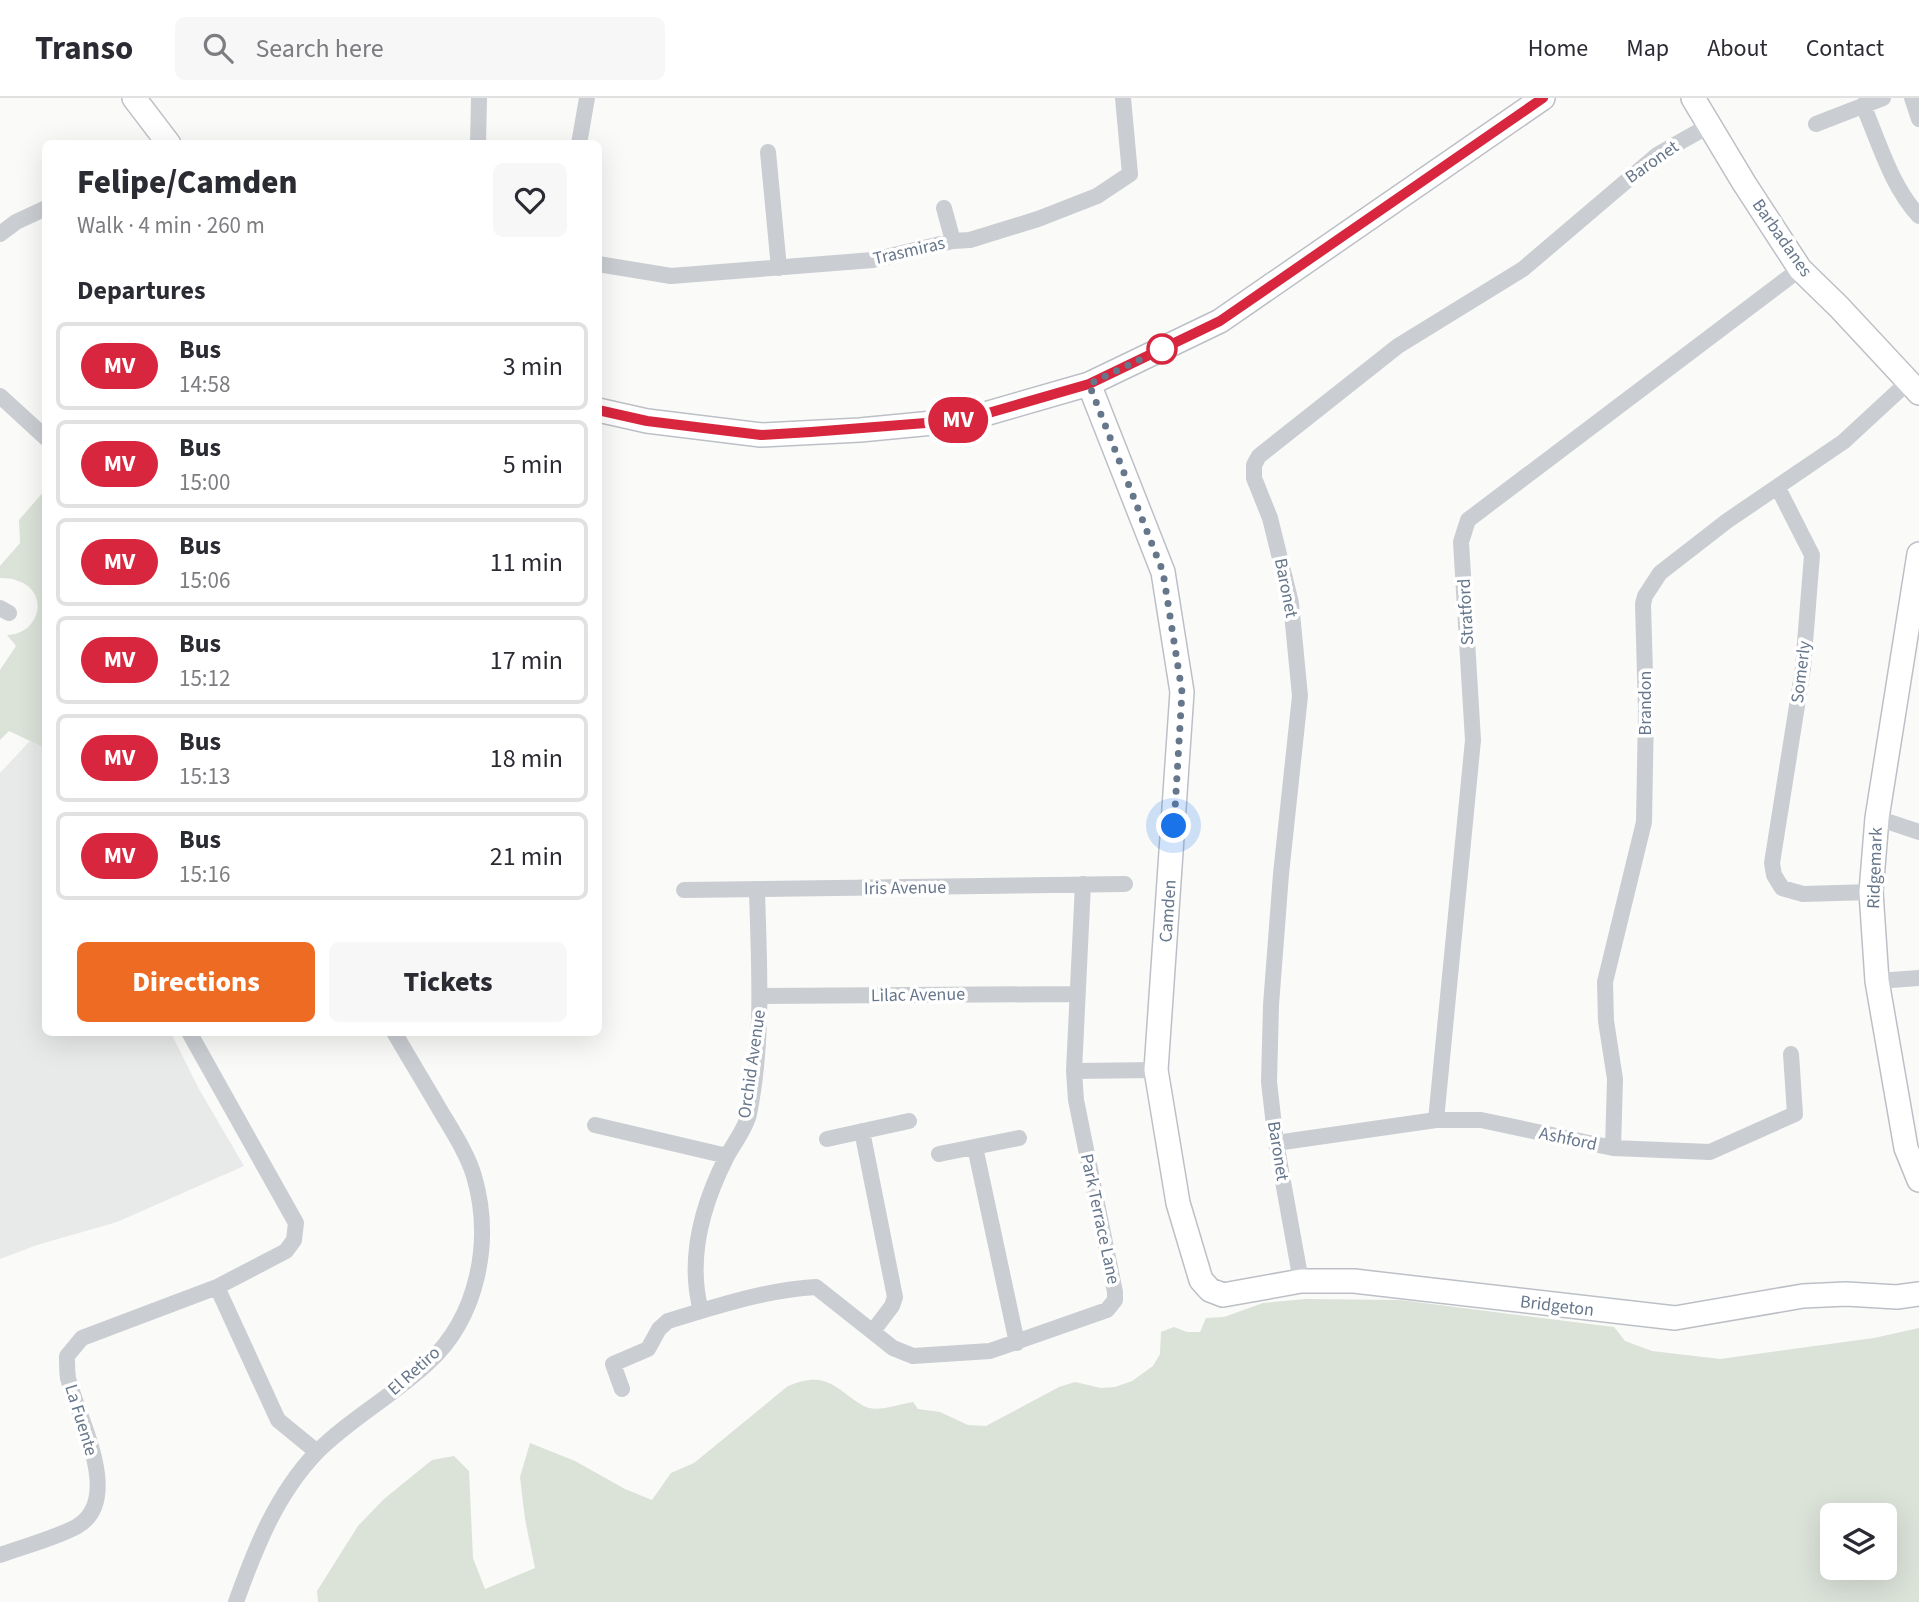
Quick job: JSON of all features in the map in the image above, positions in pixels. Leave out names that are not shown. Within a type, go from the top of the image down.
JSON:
[{"type":"street","points":[[134,98],[166,140]]},
{"type":"street","points":[[478,140],[479,98]]},
{"type":"street","points":[[580,140],[587,98]]},
{"type":"street","name":"Trasmiras","points":[[602,265],[671,276],[873,260],[953,241],[970,240],[1038,219],[1097,196],[1130,174],[1123,98]]},
{"type":"street","points":[[602,411],[647,421],[761,435],[964,420],[1089,384],[1220,321],[1543,98]]},
{"type":"street","name":"Barbadanes","points":[[1693,98],[1800,269],[1914,387]]},
{"type":"street","points":[[1816,124],[1883,98]]},
{"type":"street","points":[[1912,98],[1919,119]]},
{"type":"street","points":[[1863,105],[1898,189],[1907,204],[1919,216]]},
{"type":"street","name":"Baronet","points":[[1301,1282],[1276,1143],[1269,1082],[1281,874],[1300,696],[1291,603],[1270,518],[1254,478],[1254,465],[1259,456],[1398,346],[1522,269],[1657,155],[1710,125]]},
{"type":"street","points":[[768,152],[779,268]]},
{"type":"street","points":[[944,208],[953,241]]},
{"type":"street","points":[[0,234],[16,222],[42,209]]},
{"type":"street","name":"Stratford","points":[[1436,1120],[1473,740],[1461,542],[1468,520],[1800,269]]},
{"type":"street","name":"Camden","points":[[1089,384],[1163,572],[1182,692],[1156,1070],[1178,1203],[1201,1280]]},
{"type":"street","name":"Brandon","points":[[1613,1149],[1615,1079],[1606,1021],[1605,982],[1643,822],[1645,596],[1660,573],[1727,521],[1843,442],[1914,387]]},
{"type":"street","points":[[0,396],[42,434]]},
{"type":"street","name":"Somerly","points":[[1778,488],[1812,555],[1803,668],[1772,863],[1774,875],[1782,888],[1803,894],[1871,892]]},
{"type":"street","name":"Ridgemark","points":[[1919,554],[1913,635],[1877,818],[1871,892],[1877,981],[1906,1148],[1919,1180]]},
{"type":"street","points":[[1877,818],[1919,832]]},
{"type":"street","name":"Park Terrace Lane","points":[[622,1389],[613,1367],[615,1361],[648,1349],[659,1329],[668,1321],[752,1296],[816,1287],[893,1348],[913,1356],[990,1351],[1107,1310],[1115,1300],[1076,1100],[1074,1071],[1083,884]]},
{"type":"street","name":"Iris Avenue","points":[[684,890],[1125,884]]},
{"type":"street","name":"Orchid Avenue","points":[[701,1311],[696,1291],[697,1246],[709,1192],[748,1117],[759,1035],[757,890]]},
{"type":"street","points":[[1877,981],[1919,978]]},
{"type":"street","name":"Lilac Avenue","points":[[760,996],[1076,994]]},
{"type":"street","name":"La Fuente","points":[[0,1555],[78,1526],[95,1509],[99,1487],[90,1441],[68,1376],[67,1356],[82,1338],[218,1287],[286,1251],[294,1240],[296,1223],[191,1036]]},
{"type":"street","name":"El Retiro","points":[[236,1602],[273,1512],[294,1479],[317,1452],[428,1363],[461,1320],[476,1284],[481,1209],[474,1176],[463,1149],[396,1036]]},
{"type":"street","name":"Ashford","points":[[1276,1143],[1436,1120],[1481,1121],[1613,1149],[1710,1152],[1795,1114],[1791,1054]]},
{"type":"street","points":[[1074,1071],[1156,1070]]},
{"type":"street","points":[[827,1139],[909,1121]]},
{"type":"street","points":[[595,1125],[727,1156]]},
{"type":"street","points":[[862,1132],[895,1297],[892,1306],[873,1331]]},
{"type":"street","points":[[939,1154],[1019,1138]]},
{"type":"street","points":[[975,1147],[1017,1343]]},
{"type":"street","name":"Bridgeton","points":[[1201,1280],[1210,1290],[1223,1295],[1301,1282],[1354,1281],[1675,1318],[1803,1296],[1846,1294],[1896,1297],[1919,1294]]},
{"type":"street","points":[[218,1287],[278,1420],[317,1452]]},
{"type":"shaded area","points":[[42,493],[42,747],[9,731],[0,740],[0,670],[16,646],[7,635],[20,632],[29,626],[38,606],[36,596],[29,587],[17,580],[0,578],[0,566],[20,543],[19,520]]},
{"type":"shaded area","points":[[30,741],[42,747],[42,1036],[172,1036],[199,1089],[244,1166],[117,1222],[37,1245],[0,1259],[0,773]]},
{"type":"shaded area","points":[[1306,1299],[1400,1300],[1614,1327],[1625,1341],[1652,1351],[1720,1359],[1874,1338],[1919,1328],[1919,1602],[318,1602],[317,1591],[358,1526],[384,1499],[432,1460],[454,1456],[469,1471],[473,1558],[485,1589],[535,1568],[520,1477],[530,1443],[575,1461],[625,1489],[652,1500],[671,1473],[694,1463],[788,1386],[806,1380],[827,1382],[869,1408],[885,1408],[913,1402],[918,1409],[940,1412],[968,1425],[986,1426],[1059,1387],[1075,1382],[1101,1388],[1115,1387],[1132,1381],[1153,1366],[1160,1354],[1161,1332],[1174,1327],[1187,1332],[1200,1332],[1206,1318],[1224,1317],[1263,1303]]},
{"type":"bus line","name":"MV","points":[[602,411],[647,421],[761,435],[964,420],[1089,384],[1220,321],[1543,98]]},
{"type":"route","points":[[1162,349],[1089,384],[1163,572],[1182,692],[1174,826]]}]
